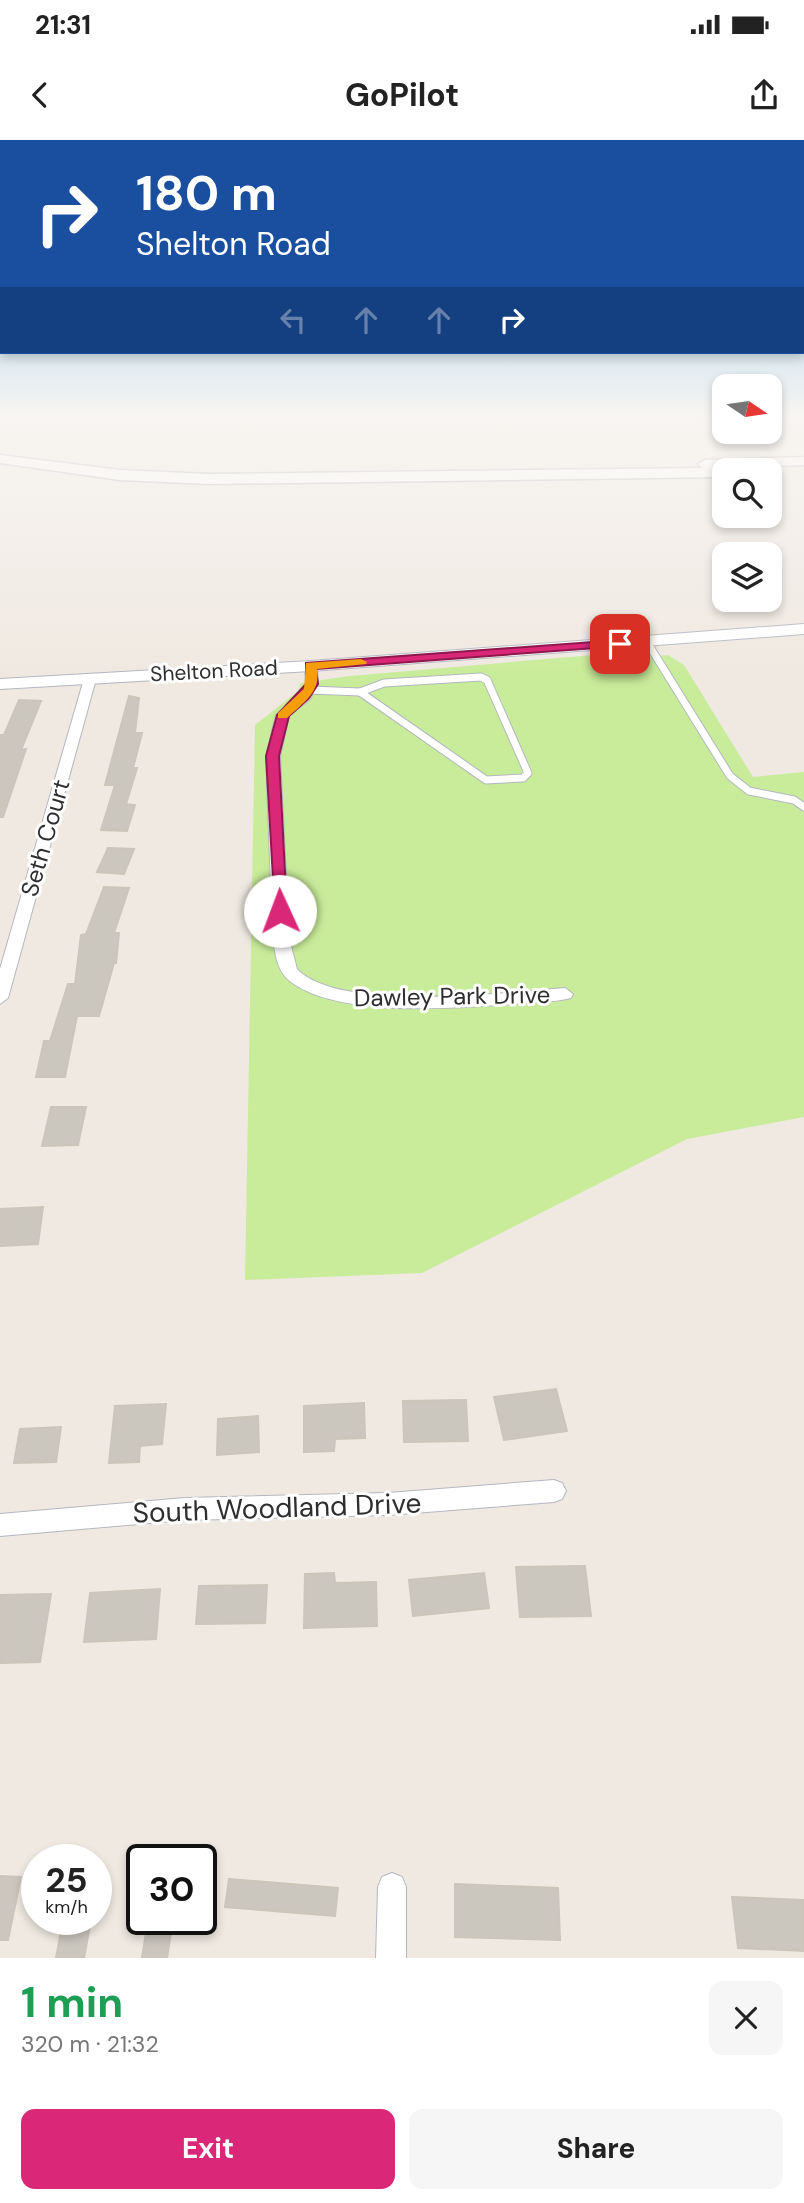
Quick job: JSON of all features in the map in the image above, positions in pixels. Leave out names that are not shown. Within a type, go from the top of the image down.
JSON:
[{"type":"street","name":"Shelton Road","points":[[0,684],[310,666],[804,629]]},
{"type":"street","points":[[309,690],[313,679],[310,666]]},
{"type":"street","name":"Seth Court","points":[[0,998],[90,679]]},
{"type":"street","name":"Dawley Park Drive","points":[[309,690],[283,715],[273,756],[281,938],[284,958],[294,976],[303,983],[332,995],[369,1001],[565,994]]},
{"type":"street","name":"South Woodland Drive","points":[[0,1525],[185,1509],[388,1504],[554,1491]]},
{"type":"street","points":[[391,1958],[392,1887]]},
{"type":"lane","points":[[647,642],[730,776],[749,791],[794,800],[804,807]]},
{"type":"lane","points":[[309,690],[360,692],[384,683],[481,677],[487,680],[528,774],[523,778],[486,780],[360,692]]},
{"type":"green space","points":[[628,652],[648,657],[668,655],[684,665],[753,777],[804,772],[804,1117],[687,1139],[422,1273],[245,1280],[255,725],[298,691],[301,683],[350,676]]},
{"type":"building","points":[[129,696],[139,698],[135,733],[142,733],[133,768],[137,768],[126,804],[135,805],[127,831],[101,830],[115,785],[105,785]]},
{"type":"building","points":[[19,700],[41,701],[21,750],[26,749],[3,817],[0,817],[0,735],[4,735]]},
{"type":"building","points":[[108,848],[134,849],[124,874],[97,872]]},
{"type":"building","points":[[104,887],[129,888],[114,933],[119,933],[116,963],[99,1016],[77,1016],[65,1077],[36,1077],[44,1041],[50,1041],[68,984],[75,984],[81,935],[86,934]]},
{"type":"building","points":[[51,1107],[86,1107],[78,1145],[42,1146]]},
{"type":"building","points":[[43,1207],[38,1244],[0,1246],[0,1209]]},
{"type":"building","points":[[556,1389],[567,1431],[504,1440],[494,1397]]},
{"type":"building","points":[[466,1400],[468,1441],[404,1442],[403,1401]]},
{"type":"building","points":[[364,1403],[365,1438],[335,1439],[334,1451],[304,1452],[304,1406]]},
{"type":"building","points":[[166,1404],[162,1444],[140,1446],[139,1462],[109,1463],[115,1406]]},
{"type":"building","points":[[258,1416],[259,1452],[217,1455],[218,1419]]},
{"type":"building","points":[[61,1427],[56,1462],[14,1463],[20,1429]]},
{"type":"building","points":[[585,1566],[591,1616],[520,1617],[516,1567]]},
{"type":"building","points":[[334,1573],[335,1583],[376,1582],[377,1626],[304,1628],[305,1574]]},
{"type":"building","points":[[484,1573],[489,1608],[413,1616],[409,1580]]},
{"type":"building","points":[[267,1585],[265,1623],[196,1624],[199,1586]]},
{"type":"building","points":[[160,1589],[156,1639],[84,1642],[90,1593]]},
{"type":"building","points":[[51,1594],[40,1662],[0,1663],[0,1595]]},
{"type":"building","points":[[0,1876],[21,1877],[8,1940],[0,1940]]},
{"type":"building","points":[[229,1879],[338,1888],[335,1916],[225,1907]]},
{"type":"building","points":[[455,1884],[558,1888],[560,1940],[455,1937]]},
{"type":"building","points":[[732,1897],[804,1900],[804,1951],[738,1948]]},
{"type":"building","points":[[60,1935],[88,1935],[84,1958],[56,1958]]},
{"type":"building","points":[[146,1935],[171,1935],[167,1958],[142,1958]]},
{"type":"slow traffic","points":[[283,716],[309,690],[313,679],[310,666],[361,662]]},
{"type":"route","points":[[280,911],[273,756],[275,739],[283,715],[305,696],[312,684],[310,666],[620,644]]}]
